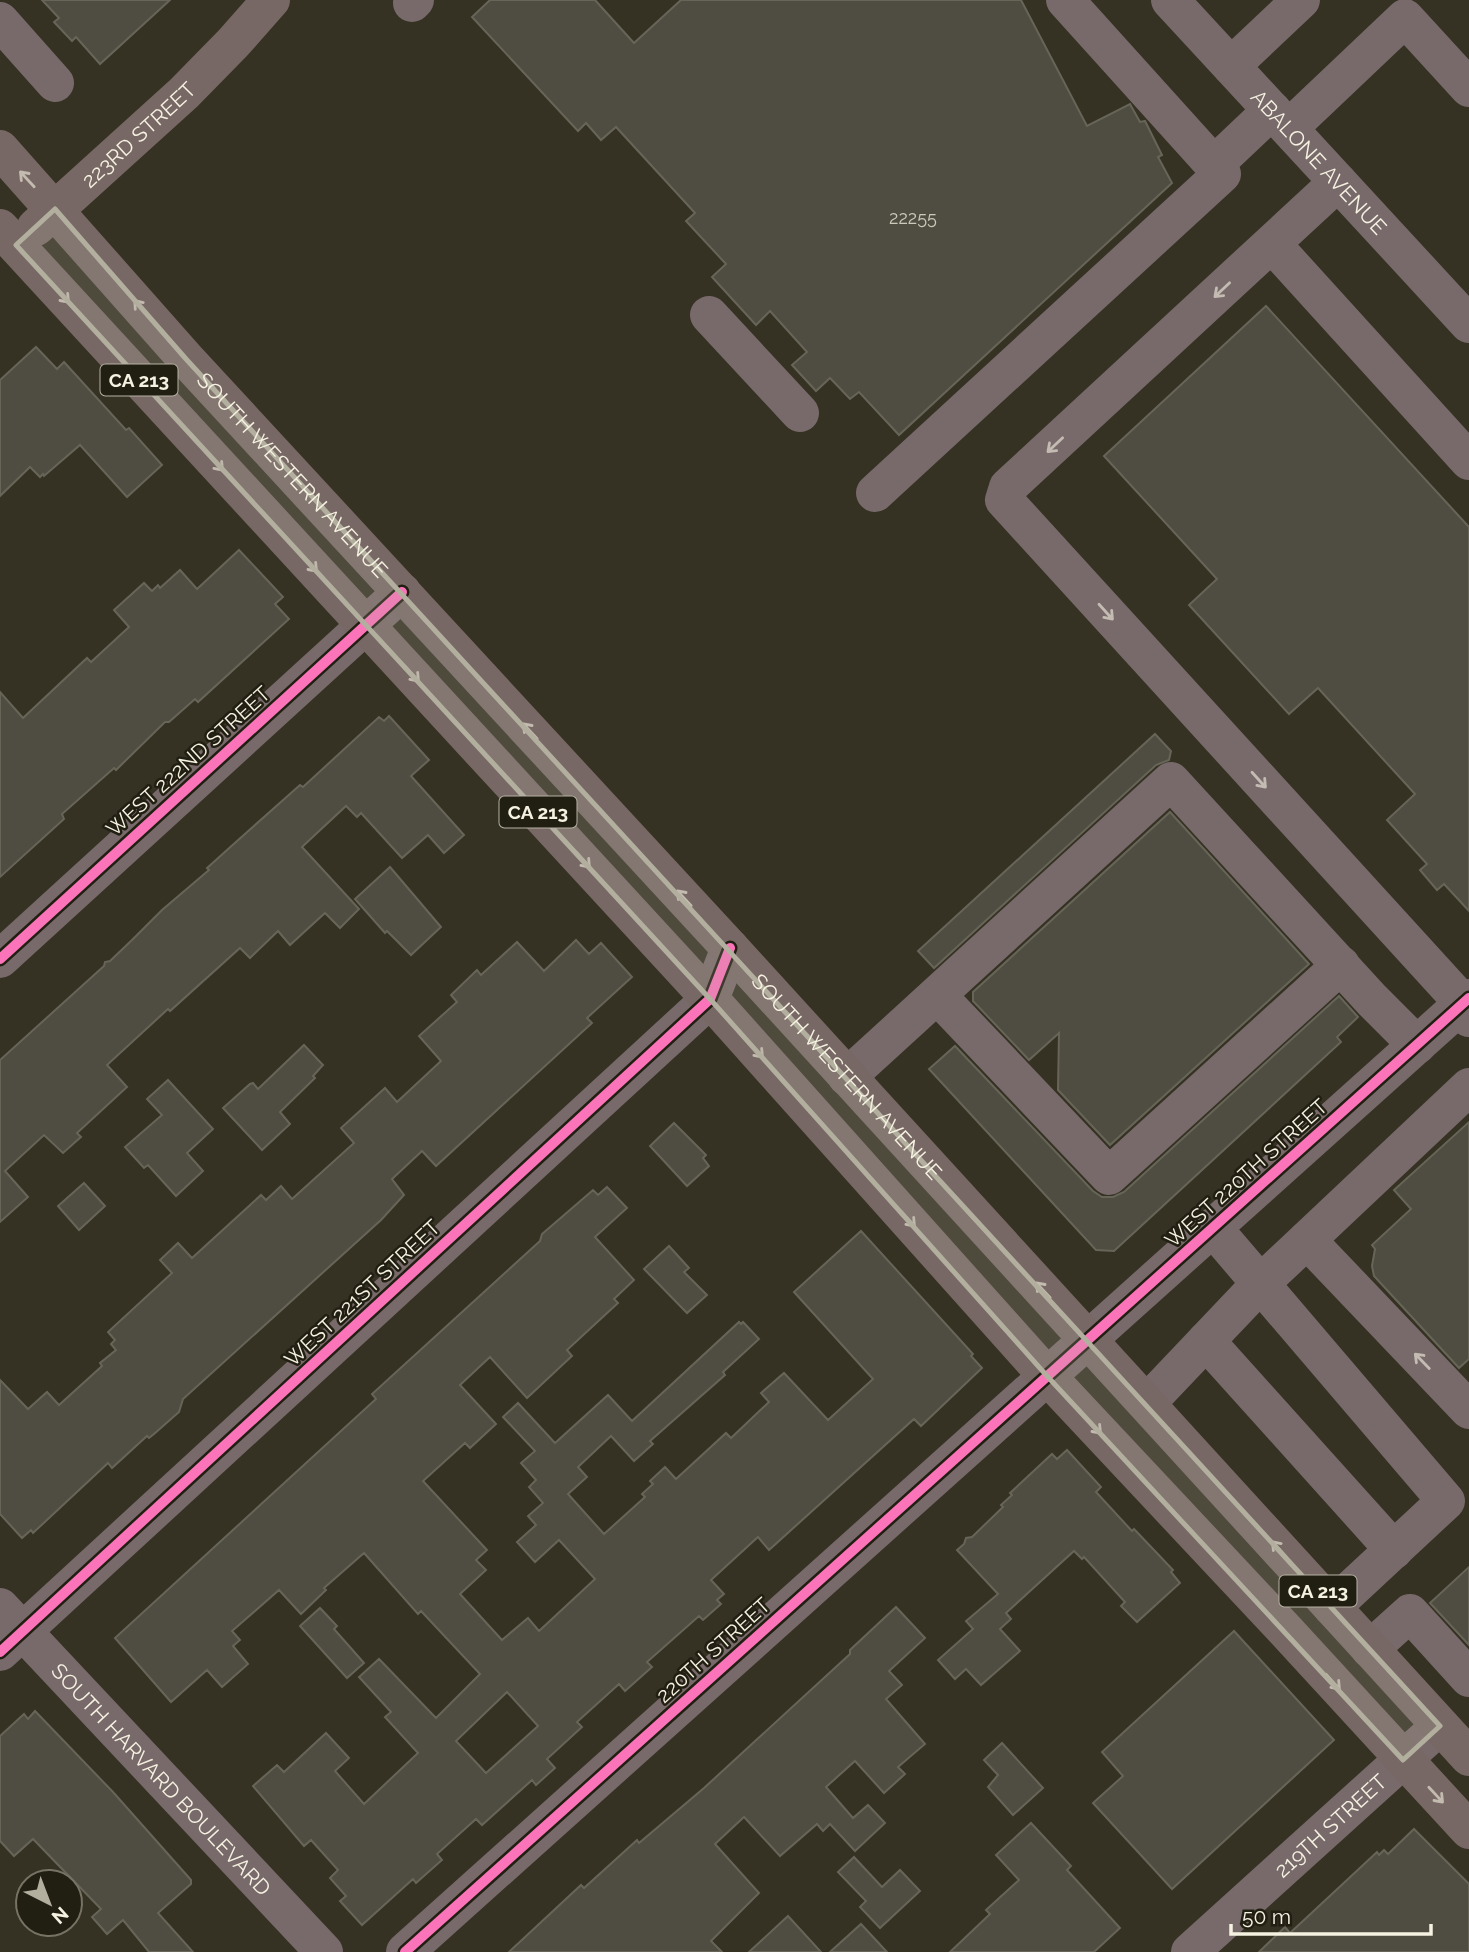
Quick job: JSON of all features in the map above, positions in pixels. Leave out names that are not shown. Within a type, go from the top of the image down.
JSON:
[{"type":"main road","name":"223RD STREET","points":[[5,245],[55,209],[184,93],[233,43],[266,2]]},
{"type":"main road","name":"SOUTH WESTERN AVENUE","points":[[0,149],[186,359],[730,948],[1469,1756]]},
{"type":"main road","name":"CA 213","points":[[5,245],[366,624],[710,999],[1047,1376],[1469,1830]]},
{"type":"street","points":[[875,493],[1222,174],[1065,0]]},
{"type":"street","name":"ABALONE AVENUE","points":[[1170,0],[1469,324]]},
{"type":"street","points":[[1231,66],[1301,0]]},
{"type":"street","points":[[1214,165],[1280,119],[1415,9],[1469,88]]},
{"type":"street","points":[[0,21],[55,83]]},
{"type":"street","points":[[1338,182],[1008,488],[1004,500],[1467,1006]]},
{"type":"street","points":[[1272,244],[1469,461]]},
{"type":"street","points":[[709,315],[800,414]]},
{"type":"street","name":"WEST 222ND STREET","points":[[0,959],[402,592]]},
{"type":"street","points":[[847,1077],[1171,780],[1417,1045]]},
{"type":"street","name":"WEST 221ST STREET","points":[[8,1630],[710,999],[730,948]]},
{"type":"street","points":[[938,996],[1109,1176],[1341,965]]},
{"type":"street","name":"WEST 220TH STREET","points":[[1047,1376],[1417,1045],[1467,1006]]},
{"type":"street","points":[[1147,1403],[1260,1284],[1469,1087]]},
{"type":"street","points":[[1213,1228],[1260,1284],[1458,1491],[1332,1607]]},
{"type":"street","points":[[1307,1240],[1469,1410]]},
{"type":"street","points":[[1206,1341],[1394,1550]]},
{"type":"street","name":"220TH STREET","points":[[405,1952],[1047,1376]]},
{"type":"street","points":[[1370,1649],[1410,1613],[1457,1665],[1405,1687]]},
{"type":"street","name":"SOUTH HARVARD BOULEVARD","points":[[8,1630],[324,1952]]},
{"type":"street","name":"219TH STREET","points":[[1190,1952],[1440,1726]]},
{"type":"highlighted area","points":[[55,209],[186,359],[1440,1726],[1403,1760],[1047,1376],[710,999],[16,245]]},
{"type":"building","points":[[42,0],[170,0],[100,64],[76,37],[72,41],[54,22],[59,18]]},
{"type":"building","points":[[490,0],[595,0],[634,43],[681,0],[1021,0],[1087,126],[1130,104],[1140,122],[1145,121],[1162,155],[1158,157],[1172,183],[899,435],[859,392],[850,399],[830,378],[816,391],[792,365],[807,352],[770,311],[756,325],[712,277],[726,264],[686,221],[695,213],[616,127],[601,140],[586,123],[578,131],[472,17]]},
{"type":"building","points":[[1266,306],[1469,527],[1469,911],[1444,884],[1437,890],[1420,870],[1427,864],[1387,820],[1415,794],[1318,688],[1289,714],[1189,605],[1217,579],[1104,456]]},
{"type":"building","points":[[36,347],[57,369],[64,362],[162,465],[127,497],[80,445],[44,476],[43,474],[40,477],[30,467],[0,496],[0,380]]},
{"type":"building","points":[[239,550],[283,597],[275,604],[289,619],[198,702],[195,699],[169,722],[165,722],[116,770],[114,768],[62,814],[64,819],[0,877],[0,692],[23,718],[87,658],[91,662],[129,627],[114,610],[144,583],[152,591],[158,585],[160,588],[180,570],[197,589]]},
{"type":"building","points":[[389,716],[429,760],[411,776],[464,835],[444,853],[428,835],[402,858],[361,813],[357,817],[346,806],[302,847],[359,909],[340,928],[325,913],[290,945],[278,931],[250,958],[240,948],[170,1011],[168,1009],[107,1065],[127,1087],[77,1133],[81,1137],[63,1153],[44,1135],[5,1171],[28,1197],[0,1222],[0,1060],[300,785],[303,787],[379,717],[384,721]]},
{"type":"building","points":[[1155,734],[1171,751],[1169,760],[1156,765],[934,968],[918,951]]},
{"type":"building","points":[[1170,812],[1309,964],[1110,1145],[1058,1090],[1059,1033],[1029,1060],[973,1001],[973,992]]},
{"type":"building","points":[[390,867],[441,927],[411,955],[387,931],[385,933],[355,899]]},
{"type":"building","points":[[576,940],[589,954],[601,943],[632,977],[587,1018],[592,1023],[436,1166],[422,1151],[392,1179],[404,1195],[381,1220],[183,1399],[179,1412],[149,1438],[147,1436],[112,1468],[108,1463],[33,1533],[31,1530],[22,1538],[0,1514],[0,1380],[28,1409],[47,1392],[59,1405],[116,1350],[111,1344],[115,1340],[108,1332],[172,1273],[160,1260],[178,1243],[192,1258],[261,1195],[266,1200],[281,1186],[292,1199],[354,1143],[341,1128],[385,1088],[397,1102],[441,1061],[419,1036],[457,1002],[451,995],[477,970],[481,975],[517,942],[544,971]]},
{"type":"building","points":[[1339,996],[1358,1017],[1337,1037],[1341,1042],[1114,1251],[1096,1250],[929,1069],[955,1046],[1093,1191],[1102,1197],[1113,1197],[1124,1192]]},
{"type":"building","points":[[304,1045],[323,1065],[313,1076],[315,1078],[280,1112],[290,1124],[262,1150],[223,1108],[250,1084],[253,1083],[258,1089]]},
{"type":"building","points":[[168,1080],[213,1129],[187,1153],[203,1171],[176,1196],[148,1165],[144,1168],[125,1147],[162,1115],[147,1099]]},
{"type":"building","points":[[1469,1122],[1469,1359],[1459,1368],[1374,1276],[1372,1266],[1375,1249],[1372,1245],[1411,1209],[1394,1190]]},
{"type":"building","points":[[674,1123],[706,1155],[703,1158],[709,1166],[687,1186],[650,1146]]},
{"type":"building","points":[[84,1183],[105,1206],[79,1230],[58,1206]]},
{"type":"building","points":[[607,1187],[627,1208],[595,1237],[634,1280],[614,1299],[618,1303],[567,1350],[572,1356],[527,1398],[490,1357],[460,1385],[496,1424],[470,1448],[465,1443],[423,1481],[487,1550],[476,1560],[486,1570],[460,1594],[502,1640],[528,1618],[539,1631],[595,1579],[559,1540],[535,1562],[517,1542],[536,1525],[528,1516],[543,1503],[529,1487],[536,1480],[521,1463],[535,1451],[503,1417],[518,1403],[555,1443],[608,1395],[632,1421],[739,1322],[743,1322],[759,1339],[723,1372],[725,1375],[650,1441],[653,1444],[634,1461],[611,1436],[578,1467],[587,1477],[568,1494],[604,1534],[645,1497],[642,1494],[653,1484],[650,1481],[665,1467],[676,1479],[726,1433],[731,1438],[769,1402],[761,1393],[784,1373],[828,1420],[873,1379],[794,1292],[861,1231],[973,1354],[971,1356],[982,1368],[921,1426],[914,1419],[769,1550],[758,1537],[711,1580],[724,1594],[717,1600],[721,1604],[703,1620],[699,1616],[647,1662],[652,1667],[625,1691],[619,1684],[577,1722],[582,1727],[547,1759],[555,1768],[536,1785],[532,1780],[482,1825],[476,1819],[437,1854],[442,1860],[416,1883],[413,1879],[362,1925],[340,1901],[346,1896],[330,1878],[338,1870],[311,1840],[304,1846],[253,1786],[277,1765],[284,1772],[326,1733],[349,1758],[335,1771],[364,1804],[418,1753],[385,1717],[391,1712],[359,1677],[379,1659],[436,1718],[480,1674],[421,1611],[418,1614],[364,1553],[324,1588],[326,1590],[301,1614],[279,1590],[232,1631],[240,1640],[233,1646],[248,1664],[222,1687],[207,1670],[171,1702],[115,1638],[376,1399],[372,1394],[540,1241],[542,1234],[593,1190],[598,1195]],"holes":[[[507,1692],[538,1726],[486,1773],[456,1741]]]},
{"type":"building","points":[[669,1246],[689,1268],[684,1272],[707,1295],[687,1313],[644,1269]]},
{"type":"building","points":[[1067,1450],[1101,1487],[1096,1492],[1173,1570],[1171,1572],[1180,1583],[1137,1622],[1121,1606],[1125,1602],[1084,1557],[1082,1559],[1074,1551],[1006,1613],[1011,1619],[1000,1629],[1020,1651],[981,1685],[966,1669],[955,1679],[938,1660],[973,1629],[966,1621],[998,1594],[957,1550],[966,1538],[972,1537],[1003,1507],[1001,1505],[1012,1495],[1010,1493],[1052,1454],[1057,1459]]},
{"type":"building","points":[[1469,1567],[1469,1645],[1430,1603]]},
{"type":"building","points":[[896,1607],[925,1638],[889,1671],[902,1685],[886,1699],[925,1744],[898,1767],[905,1774],[884,1793],[855,1761],[826,1787],[853,1818],[868,1805],[885,1823],[855,1851],[830,1824],[823,1831],[817,1824],[780,1856],[744,1817],[715,1844],[759,1893],[711,1941],[722,1952],[509,1952],[581,1885],[584,1888],[637,1840],[639,1843],[704,1788],[850,1654],[850,1650]]},
{"type":"building","points":[[320,1608],[337,1626],[334,1629],[364,1663],[347,1678],[300,1626]]},
{"type":"building","points":[[1234,1631],[1334,1740],[1172,1889],[1093,1803],[1123,1776],[1102,1752]]},
{"type":"building","points":[[35,1711],[113,1792],[191,1880],[191,1884],[158,1913],[193,1952],[149,1952],[123,1920],[107,1934],[92,1917],[101,1909],[84,1892],[84,1868],[61,1868],[33,1839],[14,1856],[0,1841],[0,1736],[24,1714],[28,1719]]},
{"type":"building","points":[[1002,1743],[1043,1788],[1013,1815],[988,1787],[998,1775],[984,1760]]},
{"type":"building","points":[[1031,1823],[1071,1866],[1067,1870],[1120,1928],[1094,1952],[950,1952],[990,1914],[986,1910],[1019,1880],[996,1855]]},
{"type":"building","points":[[1414,1829],[1469,1884],[1469,1952],[1259,1952],[1285,1927],[1290,1933],[1377,1852],[1379,1855],[1384,1850],[1388,1854]]},
{"type":"building","points":[[854,1857],[882,1887],[900,1870],[920,1891],[880,1928],[860,1907],[866,1901],[838,1872]]},
{"type":"building","points":[[788,1916],[821,1952],[749,1952]]},
{"type":"building","points":[[861,1924],[887,1952],[830,1952]]},
{"type":"cycle path","points":[[0,959],[402,592]]},
{"type":"cycle path","points":[[0,1652],[710,999],[730,948]]},
{"type":"cycle path","points":[[405,1952],[1469,998]]}]
